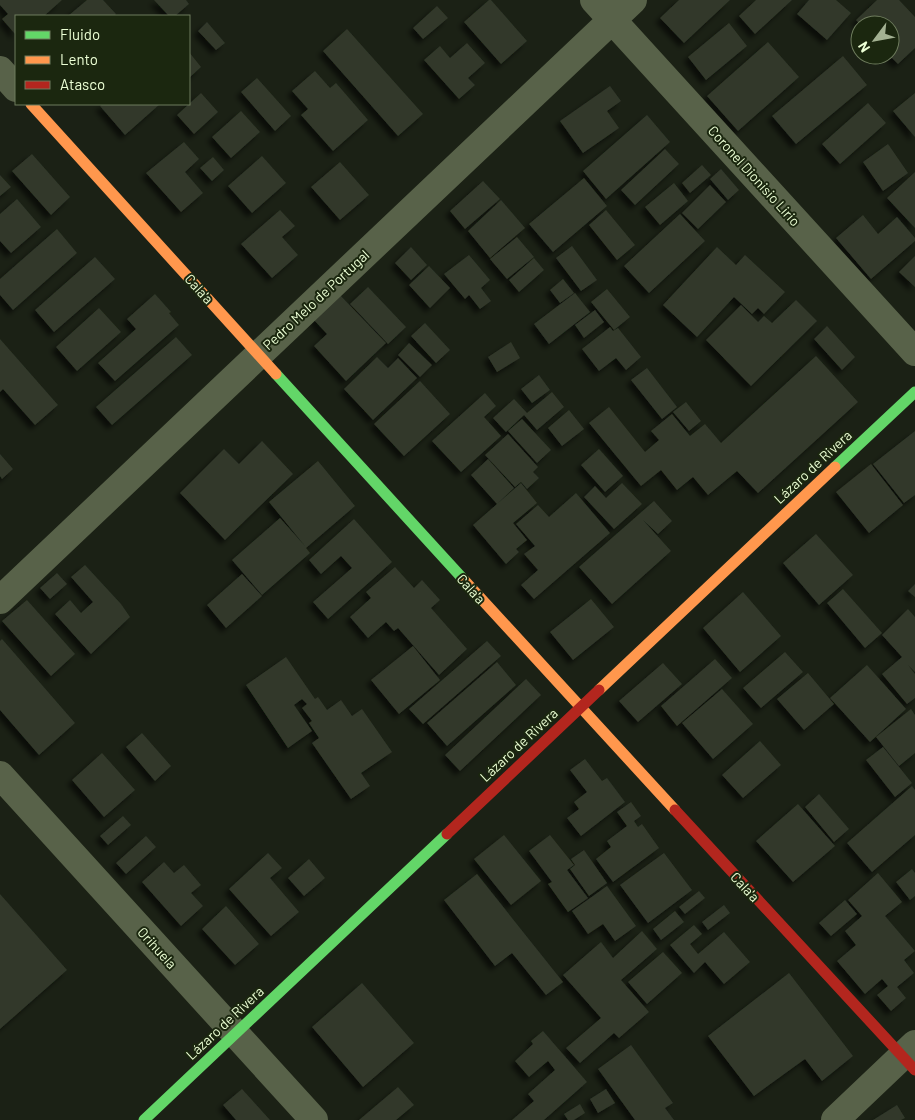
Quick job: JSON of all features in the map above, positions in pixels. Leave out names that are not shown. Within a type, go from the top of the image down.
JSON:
[{"type":"street","name":"Coronel Dionisio Lirio","points":[[594,0],[915,352]]},
{"type":"street","name":"Pedro Melo de Portugal","points":[[0,600],[633,0]]},
{"type":"street","points":[[0,70],[15,87]]},
{"type":"street","name":"Cala'a","points":[[32,105],[580,708],[911,1057]]},
{"type":"street","name":"Lázaro de Rivera","points":[[144,1120],[915,392]]},
{"type":"street","name":"Orihuela","points":[[0,775],[314,1120]]},
{"type":"street","points":[[836,1120],[911,1057]]},
{"type":"building","points":[[0,0],[62,0],[45,15],[15,15],[15,34],[2,19],[8,14],[0,5]]},
{"type":"building","points":[[87,0],[103,0],[116,14],[115,15],[69,15]]},
{"type":"building","points":[[154,0],[186,0],[189,4],[176,15],[168,15]]},
{"type":"building","points":[[489,0],[527,41],[501,64],[464,22]]},
{"type":"building","points":[[679,0],[730,0],[684,43],[660,18]]},
{"type":"building","points":[[756,0],[792,0],[755,34],[739,16]]},
{"type":"building","points":[[809,0],[836,0],[851,13],[827,40],[797,14]]},
{"type":"building","points":[[877,0],[899,0],[915,17],[915,48],[900,62],[900,15],[861,15]]},
{"type":"building","points":[[437,6],[448,18],[423,39],[413,28]]},
{"type":"building","points":[[207,22],[225,43],[216,50],[198,31]]},
{"type":"building","points":[[729,23],[747,46],[706,80],[688,57]]},
{"type":"building","points":[[347,29],[423,114],[398,136],[323,51]]},
{"type":"building","points":[[768,42],[799,77],[738,131],[707,96]]},
{"type":"building","points":[[467,43],[485,63],[468,78],[475,85],[459,99],[424,60],[440,46],[450,58]]},
{"type":"building","points":[[190,53],[201,67],[190,77]]},
{"type":"building","points":[[843,56],[867,85],[796,144],[772,116]]},
{"type":"building","points":[[315,71],[330,88],[336,83],[368,120],[333,151],[301,115],[308,109],[292,91]]},
{"type":"building","points":[[257,78],[291,116],[275,131],[241,92]]},
{"type":"building","points":[[610,86],[621,101],[607,111],[619,128],[583,153],[560,121]]},
{"type":"building","points":[[201,93],[218,112],[194,134],[177,115]]},
{"type":"building","points":[[915,93],[915,137],[893,111]]},
{"type":"building","points":[[868,103],[886,123],[840,164],[822,144]]},
{"type":"building","points":[[102,105],[159,105],[125,135],[100,106]]},
{"type":"building","points":[[241,111],[260,132],[231,158],[212,137]]},
{"type":"building","points":[[647,115],[670,142],[606,199],[583,171]]},
{"type":"building","points":[[184,142],[199,159],[185,172],[203,193],[181,212],[146,173]]},
{"type":"building","points":[[888,144],[908,173],[883,191],[863,162]]},
{"type":"building","points":[[665,149],[679,164],[635,205],[621,190]]},
{"type":"building","points":[[32,154],[70,197],[51,215],[12,171]]},
{"type":"building","points":[[262,156],[286,183],[252,213],[228,186]]},
{"type":"building","points":[[213,157],[224,170],[212,181],[200,168]]},
{"type":"building","points":[[340,162],[369,195],[340,220],[311,187]]},
{"type":"building","points":[[702,165],[711,175],[690,193],[682,183]]},
{"type":"building","points":[[721,169],[739,190],[728,200],[710,179]]},
{"type":"building","points":[[915,172],[915,228],[887,198]]},
{"type":"building","points":[[0,175],[11,187],[0,196]]},
{"type":"building","points":[[584,178],[607,206],[553,252],[529,224]]},
{"type":"building","points":[[483,181],[500,199],[465,229],[450,211]]},
{"type":"building","points":[[674,183],[688,201],[660,225],[645,207]]},
{"type":"building","points":[[710,185],[726,202],[698,229],[682,213]]},
{"type":"building","points":[[17,199],[41,227],[11,253],[0,241],[0,214]]},
{"type":"building","points":[[501,200],[525,228],[490,258],[468,231]]},
{"type":"building","points":[[280,210],[295,226],[282,237],[298,255],[272,278],[241,244]]},
{"type":"building","points":[[606,210],[635,245],[617,260],[589,225]]},
{"type":"building","points":[[680,214],[705,241],[649,293],[624,266]]},
{"type":"building","points":[[863,215],[878,234],[897,217],[915,238],[915,241],[871,279],[836,238]]},
{"type":"building","points":[[57,229],[77,253],[13,310],[0,295],[0,279]]},
{"type":"building","points":[[517,237],[534,257],[507,279],[490,259]]},
{"type":"building","points":[[572,246],[597,280],[581,291],[556,258]]},
{"type":"building","points":[[411,247],[427,265],[411,280],[395,263]]},
{"type":"building","points":[[717,247],[736,265],[745,255],[785,292],[764,314],[758,308],[752,314],[734,297],[697,337],[663,305]]},
{"type":"building","points":[[469,255],[490,280],[481,288],[491,301],[480,309],[469,295],[465,299],[444,274]]},
{"type":"building","points":[[915,256],[915,287],[899,272]]},
{"type":"building","points":[[95,257],[115,279],[54,332],[35,310]]},
{"type":"building","points":[[534,258],[544,270],[519,292],[509,280]]},
{"type":"building","points":[[429,266],[450,288],[430,308],[409,285]]},
{"type":"building","points":[[563,279],[574,293],[560,303],[550,290]]},
{"type":"building","points":[[368,287],[406,327],[388,344],[350,304]]},
{"type":"building","points":[[607,289],[630,317],[614,330],[591,302]]},
{"type":"building","points":[[575,293],[590,312],[549,344],[534,324]]},
{"type":"building","points":[[155,294],[171,312],[169,313],[179,325],[115,381],[98,363],[136,329],[127,319]]},
{"type":"building","points":[[339,294],[386,343],[346,381],[314,346],[327,334],[313,319]]},
{"type":"building","points":[[796,300],[817,321],[751,386],[706,340],[741,305],[758,322],[764,316],[772,323]]},
{"type":"building","points":[[99,308],[121,332],[77,371],[56,347]]},
{"type":"building","points":[[595,310],[604,322],[584,338],[575,325]]},
{"type":"building","points":[[425,323],[450,350],[436,363],[411,336]]},
{"type":"building","points":[[827,326],[855,357],[842,370],[814,339]]},
{"type":"building","points":[[610,327],[613,331],[618,328],[641,357],[626,370],[616,358],[599,371],[582,349]]},
{"type":"building","points":[[176,337],[192,355],[112,425],[96,407]]},
{"type":"building","points":[[0,339],[58,405],[35,425],[3,389],[0,392]]},
{"type":"building","points":[[511,342],[520,358],[497,372],[488,357]]},
{"type":"building","points":[[409,343],[432,365],[420,377],[398,355]]},
{"type":"building","points":[[816,356],[858,402],[758,493],[737,471],[708,495],[693,477],[677,490],[661,470],[641,486],[589,423],[609,407],[645,452],[659,440],[651,431],[672,414],[690,436],[705,424],[721,443]]},
{"type":"building","points":[[377,357],[388,368],[398,358],[417,378],[373,420],[344,389]]},
{"type":"building","points":[[647,368],[677,407],[662,419],[631,380]]},
{"type":"building","points":[[539,375],[550,390],[532,403],[521,389]]},
{"type":"building","points":[[420,381],[450,414],[404,456],[374,424]]},
{"type":"building","points":[[552,392],[564,407],[537,430],[524,415],[506,432],[493,418],[514,399],[527,413]]},
{"type":"building","points":[[485,393],[496,406],[484,417],[501,436],[461,472],[432,441]]},
{"type":"building","points":[[686,402],[701,421],[689,431],[673,412]]},
{"type":"building","points":[[569,410],[584,429],[562,446],[548,428]]},
{"type":"building","points":[[522,419],[551,450],[537,463],[508,431]]},
{"type":"building","points":[[915,431],[915,495],[904,503],[873,464]]},
{"type":"building","points":[[508,434],[538,467],[533,472],[539,478],[527,489],[521,482],[515,487],[485,455]]},
{"type":"building","points":[[262,441],[293,474],[225,540],[180,493],[224,449],[239,464]]},
{"type":"building","points":[[599,449],[623,476],[605,492],[581,465]]},
{"type":"building","points":[[0,454],[13,469],[2,479],[0,476]]},
{"type":"building","points":[[488,459],[514,488],[497,504],[471,475]]},
{"type":"building","points":[[318,461],[355,506],[306,548],[310,553],[262,595],[232,560],[280,518],[305,546],[269,502]]},
{"type":"building","points":[[871,464],[903,505],[869,533],[836,492]]},
{"type":"building","points":[[521,483],[537,503],[513,523],[527,540],[516,549],[519,552],[506,564],[473,525]]},
{"type":"building","points":[[622,483],[642,504],[614,529],[584,497],[595,486],[606,498]]},
{"type":"building","points":[[576,493],[610,533],[534,599],[521,585],[538,570],[524,554],[535,546],[516,524],[538,505],[549,517]]},
{"type":"building","points":[[654,501],[672,521],[658,534],[643,520],[671,551],[612,604],[579,567]]},
{"type":"building","points":[[354,519],[392,562],[328,619],[313,602],[352,568],[341,556],[321,574],[309,560]]},
{"type":"building","points":[[816,534],[853,575],[819,605],[783,563]]},
{"type":"building","points":[[85,565],[121,604],[130,617],[91,654],[55,614],[70,600],[81,613],[93,602],[71,577]]},
{"type":"building","points":[[395,567],[414,588],[422,580],[440,600],[431,608],[467,649],[439,675],[398,628],[394,631],[386,622],[368,638],[350,617],[371,598],[366,592]]},
{"type":"building","points":[[57,573],[67,584],[50,599],[40,588]]},
{"type":"building","points":[[242,574],[262,596],[226,628],[207,605]]},
{"type":"building","points":[[915,584],[915,597],[908,591]]},
{"type":"building","points":[[843,589],[882,633],[865,648],[827,603]]},
{"type":"building","points":[[743,592],[781,636],[740,672],[703,628]]},
{"type":"building","points":[[591,599],[614,627],[573,660],[550,632]]},
{"type":"building","points":[[27,600],[75,654],[51,676],[2,621]]},
{"type":"building","points":[[908,609],[915,617],[915,672],[908,665],[915,674],[915,698],[907,704],[882,674],[902,657],[882,635]]},
{"type":"building","points":[[2,639],[75,723],[39,755],[0,710],[0,641]]},
{"type":"building","points":[[487,641],[501,656],[423,724],[409,709]]},
{"type":"building","points":[[413,646],[440,680],[399,714],[371,680]]},
{"type":"building","points":[[785,652],[803,672],[761,708],[743,688]]},
{"type":"building","points":[[286,657],[315,699],[318,697],[327,710],[341,700],[352,716],[362,709],[392,752],[361,773],[370,786],[351,799],[312,743],[319,738],[309,723],[312,721],[302,708],[307,704],[302,699],[294,705],[312,731],[288,748],[246,685]]},
{"type":"building","points":[[715,659],[732,678],[677,726],[661,706]]},
{"type":"building","points":[[497,662],[516,685],[447,746],[427,723]]},
{"type":"building","points":[[663,663],[682,684],[638,722],[619,701]]},
{"type":"building","points":[[867,665],[906,709],[870,742],[830,698]]},
{"type":"building","points":[[808,673],[834,704],[804,730],[777,699]]},
{"type":"building","points":[[526,679],[541,695],[460,771],[445,755]]},
{"type":"building","points":[[722,689],[753,724],[713,759],[682,723]]},
{"type":"building","points":[[911,709],[915,715],[915,753],[899,766],[876,737]]},
{"type":"building","points":[[142,733],[171,766],[155,781],[126,747]]},
{"type":"building","points":[[760,741],[781,765],[743,798],[722,775]]},
{"type":"building","points":[[883,747],[912,783],[895,797],[866,760]]},
{"type":"building","points":[[102,753],[135,790],[104,817],[72,780]]},
{"type":"building","points":[[585,759],[602,781],[607,778],[625,802],[581,836],[567,818],[579,809],[574,802],[587,792],[570,770]]},
{"type":"building","points":[[912,786],[915,790],[915,835],[872,872],[847,843]]},
{"type":"building","points":[[819,794],[849,829],[834,842],[805,807]]},
{"type":"building","points":[[631,802],[641,816],[634,821],[638,827],[642,824],[659,848],[613,882],[596,859],[611,847],[607,841],[627,826],[617,812]]},
{"type":"building","points":[[798,804],[835,846],[793,882],[756,841]]},
{"type":"building","points":[[123,816],[131,825],[108,845],[100,836]]},
{"type":"building","points":[[504,835],[541,881],[511,905],[474,859]]},
{"type":"building","points":[[550,835],[574,865],[567,870],[588,898],[568,912],[548,884],[552,882],[529,851]]},
{"type":"building","points":[[146,836],[156,847],[126,874],[116,863]]},
{"type":"building","points":[[584,850],[607,883],[589,896],[570,869],[575,865],[571,859]]},
{"type":"building","points":[[268,853],[282,868],[270,878],[299,912],[271,936],[229,889]]},
{"type":"building","points":[[664,853],[692,890],[648,923],[620,885]]},
{"type":"building","points":[[309,859],[325,878],[304,896],[288,878]]},
{"type":"building","points":[[164,862],[174,873],[184,865],[201,885],[191,893],[203,906],[181,926],[142,882]]},
{"type":"building","points":[[912,869],[915,873],[915,896],[910,900],[896,882]]},
{"type":"building","points":[[878,873],[902,902],[885,916],[915,951],[904,960],[914,973],[897,987],[906,998],[891,1011],[877,995],[888,986],[882,979],[865,994],[837,961],[856,945],[845,931],[862,916],[848,900]]},
{"type":"building","points":[[477,874],[563,982],[546,995],[512,953],[495,966],[444,900]]},
{"type":"building","points":[[607,886],[636,926],[615,941],[603,924],[588,934],[572,911]]},
{"type":"building","points":[[699,891],[705,898],[685,914],[679,907]]},
{"type":"building","points":[[0,894],[67,970],[0,1029]]},
{"type":"building","points":[[845,900],[857,914],[831,936],[819,923]]},
{"type":"building","points":[[724,905],[730,913],[708,930],[702,922]]},
{"type":"building","points":[[226,906],[259,944],[235,965],[202,929]]},
{"type":"building","points":[[675,911],[684,922],[661,940],[653,929]]},
{"type":"building","points":[[694,925],[702,934],[690,944],[698,954],[724,932],[750,962],[724,984],[705,962],[694,973],[670,945]]},
{"type":"building","points":[[642,931],[657,949],[621,980],[649,1012],[619,1038],[614,1033],[580,1063],[566,1048],[601,1018],[563,975],[601,942],[613,958]]},
{"type":"building","points":[[663,952],[682,973],[647,1004],[628,982]]},
{"type":"building","points":[[789,973],[853,1056],[822,1081],[805,1059],[754,1096],[708,1036]]},
{"type":"building","points":[[362,983],[414,1043],[363,1087],[312,1027]]},
{"type":"building","points":[[543,1031],[587,1082],[544,1120],[512,1120],[534,1101],[528,1094],[555,1070],[548,1061],[529,1077],[515,1061],[533,1044],[531,1041]]},
{"type":"building","points":[[631,1045],[673,1103],[665,1108],[674,1120],[635,1120],[598,1069]]},
{"type":"building","points":[[398,1087],[414,1105],[396,1120],[359,1120]]},
{"type":"building","points":[[242,1089],[270,1120],[236,1120],[223,1105]]},
{"type":"building","points":[[606,1089],[615,1103],[598,1113],[590,1099]]},
{"type":"building","points":[[580,1104],[585,1113],[574,1120],[568,1120],[564,1114]]},
{"type":"building","points":[[897,1105],[905,1118],[901,1120],[873,1120]]},
{"type":"traffic: fast","points":[[276,374],[464,580]]},
{"type":"traffic: fast","points":[[835,467],[915,392]]},
{"type":"traffic: fast","points":[[144,1120],[447,834]]},
{"type":"traffic: slow","points":[[32,105],[276,374]]},
{"type":"traffic: slow","points":[[599,690],[835,467]]},
{"type":"traffic: slow","points":[[464,580],[675,810]]},
{"type":"traffic: jam","points":[[447,834],[599,690]]},
{"type":"traffic: jam","points":[[675,810],[915,1070]]}]
